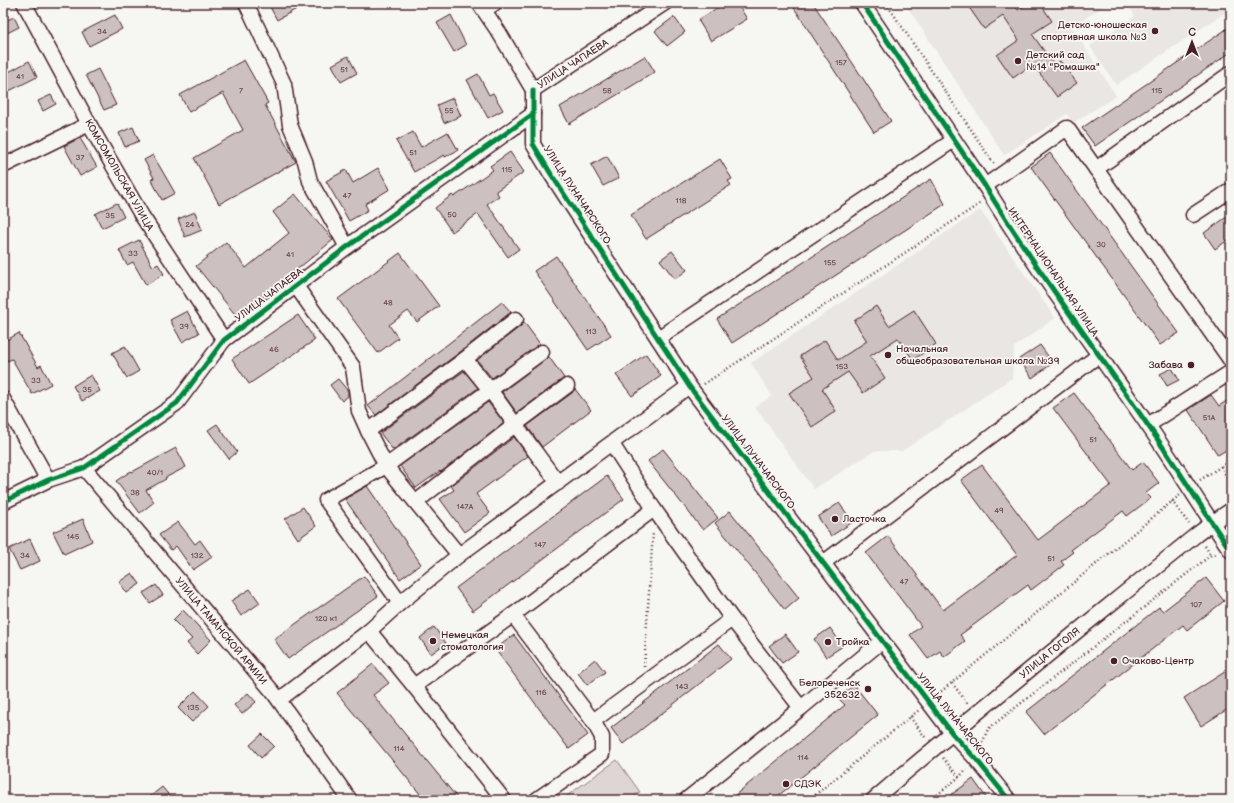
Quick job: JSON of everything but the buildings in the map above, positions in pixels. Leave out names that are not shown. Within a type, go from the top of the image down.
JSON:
[{"type":"street","name":"КОМСОМОЛЬСКАЯ УЛИЦА","points":[[24,3],[89,124],[142,216],[224,340]]},
{"type":"street","points":[[246,3],[284,84],[290,125],[305,161],[310,181],[347,247]]},
{"type":"street","name":"УЛИЦА ЧАПАЕВА","points":[[3,502],[48,480],[84,468],[177,403],[224,340],[347,247],[533,114],[533,90],[665,3]]},
{"type":"street","name":"ИНТЕРНАЦИОНАЛЬНАЯ УЛИЦА","points":[[862,3],[1189,487],[1212,522],[1224,552]]},
{"type":"street","points":[[486,5],[500,34],[533,90]]},
{"type":"street","points":[[1096,169],[1231,72]]},
{"type":"street","name":"УЛИЦА ЛУНАЧАРСКОГО","points":[[533,114],[533,144],[691,388],[928,702],[952,733],[976,759],[1009,800]]},
{"type":"street","points":[[3,166],[89,124]]},
{"type":"street","points":[[988,191],[1001,174],[1067,128],[1231,361]]},
{"type":"street","points":[[658,338],[954,140]]},
{"type":"street","points":[[1193,215],[1231,190]]},
{"type":"street","points":[[296,286],[353,367],[359,411],[386,466],[459,555]]},
{"type":"street","points":[[368,432],[516,319]]},
{"type":"street","points":[[400,603],[326,500],[386,466],[542,352]]},
{"type":"street","points":[[823,563],[1099,355]]},
{"type":"street","points":[[465,359],[516,424],[558,483]]},
{"type":"street","points":[[1148,425],[1231,372]]},
{"type":"street","points":[[416,502],[566,386]]},
{"type":"street","points":[[279,700],[369,632],[400,603],[459,555],[691,388]]},
{"type":"street","points":[[3,399],[48,480]]},
{"type":"street","points":[[612,444],[654,509],[732,619],[801,708]]},
{"type":"street","name":"УЛИЦА ТАМАНСКОЙ АРМИИ","points":[[84,468],[279,700],[350,800]]},
{"type":"street","points":[[414,686],[513,615],[654,509]]},
{"type":"street","name":"УЛИЦА ГОГОЛЯ","points":[[873,800],[952,733],[1212,522],[1231,510]]},
{"type":"street","points":[[513,615],[592,721],[602,737],[602,754],[536,800]]},
{"type":"street","points":[[592,721],[732,619]]},
{"type":"street","points":[[369,632],[414,686],[504,800]]},
{"type":"street","points":[[686,800],[882,641]]},
{"type":"path","points":[[886,3],[1001,174]]},
{"type":"path","points":[[691,388],[988,191]]},
{"type":"path","points":[[809,800],[1189,487],[1231,460]]},
{"type":"path","points":[[1221,466],[1231,486]]},
{"type":"path","points":[[643,685],[653,532]]},
{"type":"path","points":[[931,800],[959,777],[976,759],[988,730],[1211,555],[1224,552]]},
{"type":"path","points":[[910,717],[959,777]]},
{"type":"shaded area","name":"Детский сад №14 \"Ромашка\"","points":[[905,3],[1108,3],[1072,27],[1116,96],[1073,123],[1067,114],[1004,155]]},
{"type":"shaded area","name":"Детско-юношеская спортивная школа №3","points":[[1127,3],[1224,3],[1229,10],[1116,85],[1090,46],[1135,16]]},
{"type":"shaded area","name":"Начальная общеобразовательная школа №39","points":[[980,210],[1055,318],[1014,347],[1012,378],[902,451],[874,451],[814,489],[755,407],[772,396],[751,363]]},
{"type":"shaded area","points":[[617,760],[640,792],[629,800],[561,800]]},
{"type":"cycle path","points":[[862,3],[985,186],[1024,247],[1158,440],[1231,551]]},
{"type":"cycle path","points":[[533,90],[533,144],[689,386],[952,733],[976,759],[1009,800]]},
{"type":"cycle path","points":[[3,502],[48,480],[84,468],[177,403],[224,340],[347,247],[533,114]]},
{"type":"place","name":"Детско-юношеская спортивная школа №3","points":[[1155,31]]},
{"type":"place","name":"Детский сад №14 \"Ромашка\"","points":[[1018,61]]},
{"type":"place","name":"Начальная общеобразовательная школа №39","points":[[888,355]]},
{"type":"place","name":"Забава","points":[[1191,365]]},
{"type":"place","name":"Ласточка","points":[[835,519]]},
{"type":"place","name":"Немецкая стоматология","points":[[433,641]]},
{"type":"place","name":"Тройка","points":[[828,642]]},
{"type":"place","name":"Очаково-Центр","points":[[1114,661]]},
{"type":"place","name":"Белореченск 352632","points":[[868,689]]},
{"type":"place","name":"СДЭК","points":[[786,784]]}]
